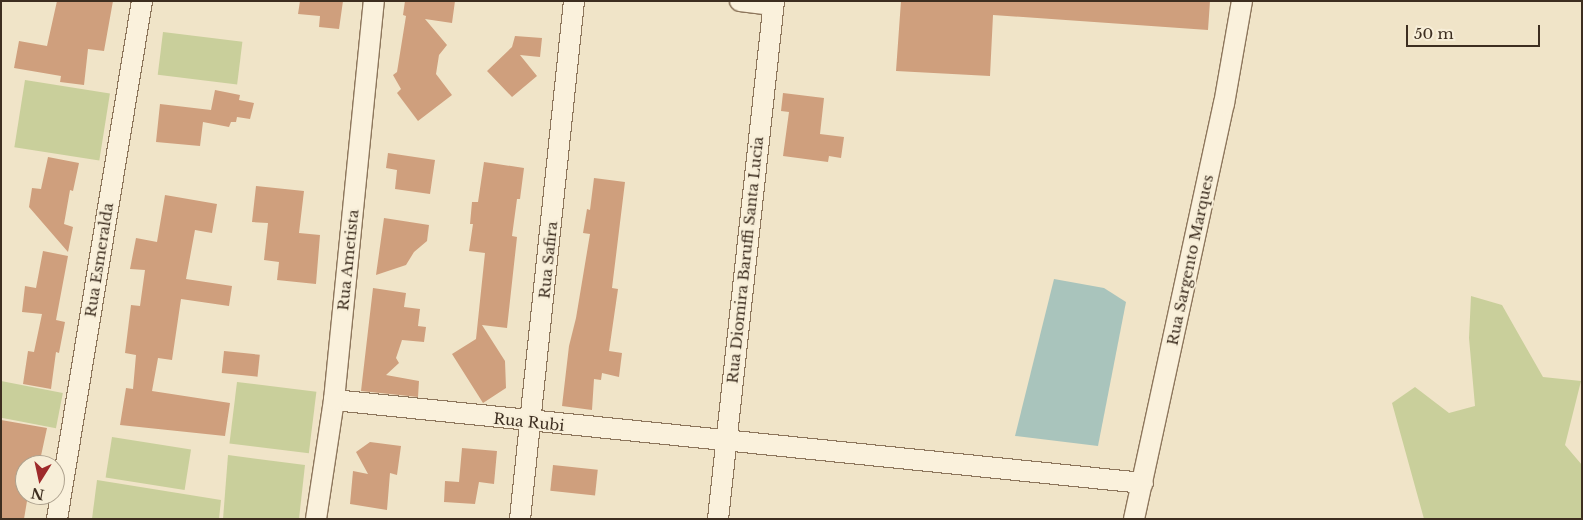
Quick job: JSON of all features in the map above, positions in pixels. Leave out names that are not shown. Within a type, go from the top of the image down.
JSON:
[{"type":"street","name":"Rua Esmeralda","points":[[57,519],[142,1]]},
{"type":"street","name":"Rua Ametista","points":[[316,519],[334,400],[374,1]]},
{"type":"street","name":"Rua Safira","points":[[520,519],[574,1]]},
{"type":"street","points":[[740,1],[773,3]]},
{"type":"street","name":"Rua Sargento Marques","points":[[1134,519],[1224,104],[1242,1]]},
{"type":"street","name":"Rua Diomira Baruffi Santa Lucia","points":[[718,519],[773,3]]},
{"type":"street","name":"Rua Rubi","points":[[334,400],[530,422],[1143,483]]},
{"type":"green space","points":[[163,32],[242,42],[237,84],[158,75]]},
{"type":"green space","points":[[25,80],[110,93],[99,161],[14,147]]},
{"type":"green space","points":[[1471,296],[1502,305],[1543,377],[1581,381],[1565,445],[1582,465],[1582,519],[1424,519],[1392,403],[1415,387],[1449,413],[1475,406],[1469,338]]},
{"type":"green space","points":[[1,381],[63,393],[56,428],[1,418]]},
{"type":"green space","points":[[237,382],[316,392],[309,453],[229,444]]},
{"type":"green space","points":[[112,437],[191,450],[185,490],[106,477]]},
{"type":"green space","points":[[228,455],[305,465],[299,519],[223,519]]},
{"type":"green space","points":[[97,480],[221,500],[219,519],[92,519]]},
{"type":"water","points":[[1054,279],[1104,288],[1126,302],[1098,446],[1015,436]]},
{"type":"building","points":[[57,1],[113,1],[104,51],[88,49],[84,85],[60,82],[61,76],[14,68],[19,41],[47,46]]},
{"type":"building","points":[[300,1],[343,1],[339,29],[319,27],[320,16],[298,14]]},
{"type":"building","points":[[405,1],[455,1],[452,23],[425,19],[447,45],[439,55],[436,74],[452,95],[418,121],[397,93],[401,89],[393,75],[397,72],[406,16],[403,15]]},
{"type":"building","points":[[901,1],[1210,1],[1208,30],[993,15],[990,76],[896,71]]},
{"type":"building","points":[[515,36],[542,38],[540,57],[520,55],[537,76],[512,97],[487,71],[512,47]]},
{"type":"building","points":[[215,90],[240,95],[239,100],[254,103],[250,119],[237,117],[236,122],[231,122],[229,127],[203,122],[200,146],[156,142],[160,104],[211,110]]},
{"type":"building","points":[[783,93],[824,98],[820,134],[844,137],[841,158],[829,156],[828,162],[783,156],[789,112],[781,111]]},
{"type":"building","points":[[388,153],[435,160],[430,194],[395,189],[397,170],[386,168]]},
{"type":"building","points":[[48,157],[79,163],[73,191],[70,190],[64,224],[73,227],[68,252],[29,207],[32,188],[41,189]]},
{"type":"building","points":[[484,162],[524,168],[520,199],[517,199],[512,236],[517,237],[507,328],[482,325],[505,361],[506,388],[483,403],[452,354],[476,339],[485,253],[469,251],[473,224],[470,224],[472,202],[478,202]]},
{"type":"building","points":[[594,178],[625,182],[612,288],[618,289],[609,351],[622,353],[619,377],[602,373],[601,380],[594,379],[592,410],[562,406],[569,346],[576,318],[590,234],[583,233],[587,209],[590,210]]},
{"type":"building","points":[[256,186],[304,191],[299,233],[320,235],[316,284],[277,280],[279,262],[264,260],[268,223],[252,222]]},
{"type":"building","points":[[165,195],[217,204],[212,233],[195,230],[186,279],[232,286],[229,306],[181,299],[172,360],[158,358],[152,391],[230,403],[225,436],[120,425],[126,388],[133,389],[136,355],[125,353],[131,305],[140,306],[145,270],[130,269],[136,238],[157,242]]},
{"type":"building","points":[[384,218],[429,225],[427,241],[414,252],[406,265],[376,275]]},
{"type":"building","points":[[43,251],[68,256],[56,320],[65,322],[59,353],[56,352],[51,389],[23,384],[28,351],[34,352],[42,314],[22,312],[25,286],[36,288]]},
{"type":"building","points":[[373,288],[406,293],[404,307],[420,309],[418,326],[426,327],[424,342],[402,340],[396,358],[399,363],[386,375],[419,381],[418,397],[361,391]]},
{"type":"building","points":[[224,351],[260,355],[258,377],[222,373]]},
{"type":"building","points":[[1,420],[47,428],[41,455],[15,455],[15,505],[26,505],[24,519],[1,519]]},
{"type":"building","points":[[370,442],[401,446],[397,475],[390,473],[387,510],[350,504],[353,471],[368,474],[356,452]]},
{"type":"building","points":[[462,448],[497,451],[494,484],[479,482],[475,504],[444,502],[445,481],[459,482]]},
{"type":"building","points":[[553,465],[598,470],[595,496],[550,491]]}]
